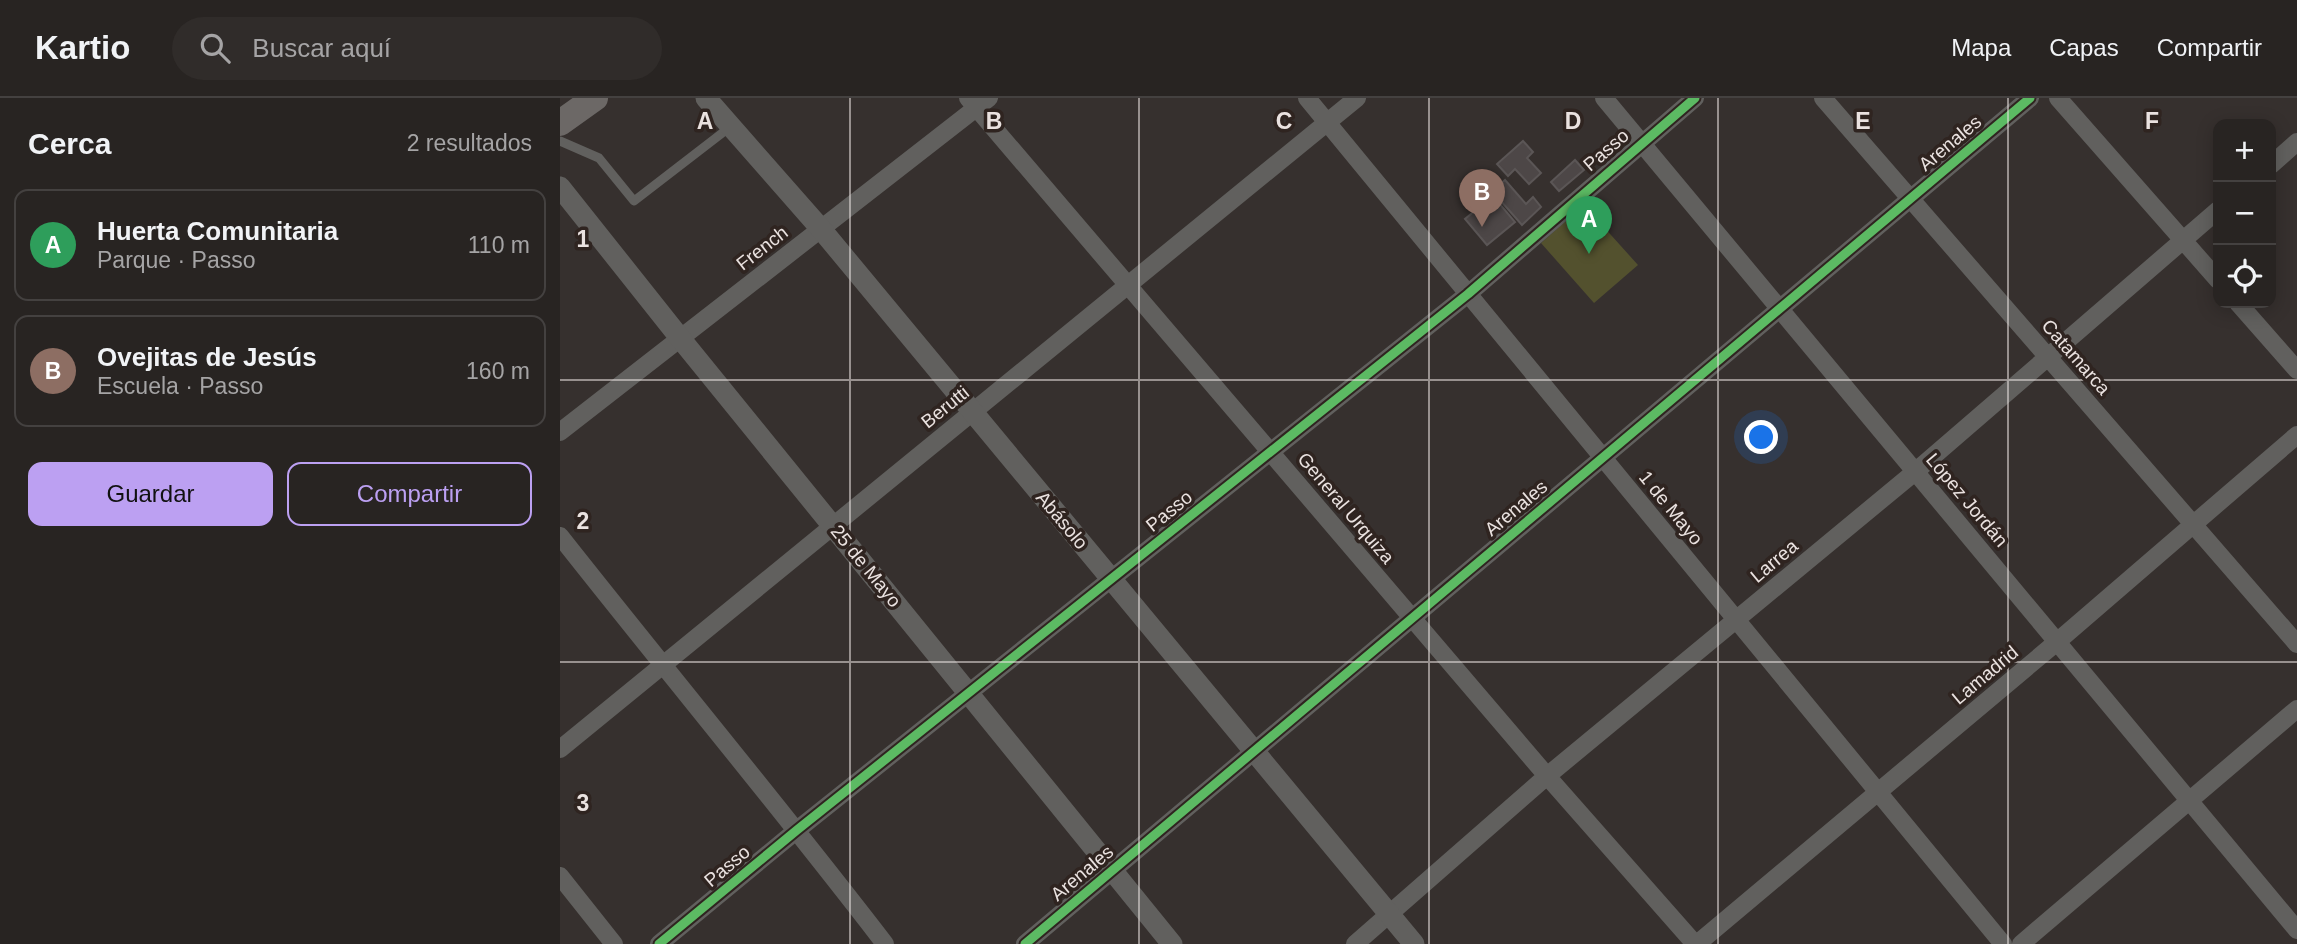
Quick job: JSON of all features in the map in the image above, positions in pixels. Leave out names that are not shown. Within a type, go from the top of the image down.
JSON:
[{"type":"street","name":"Abásolo","points":[[706,98],[821,229],[1414,944]]},
{"type":"street","name":"1 de Mayo","points":[[1307,98],[2003,944]]},
{"type":"street","name":"Berutti","points":[[560,749],[1357,98]]},
{"type":"street","name":"López Jordán","points":[[1604,98],[2297,930]]},
{"type":"street","name":"Passo","points":[[659,944],[797,830],[1468,294],[1695,98]]},
{"type":"street","name":"Catamarca","points":[[1824,98],[2297,644]]},
{"type":"street","name":"Arenales","points":[[1025,944],[2030,98]]},
{"type":"street","points":[[2058,98],[2213,274]]},
{"type":"street","name":"French","points":[[560,432],[821,229],[978,101]]},
{"type":"street","name":"General Urquiza","points":[[978,101],[1128,285],[1270,452],[1547,776],[1696,944]]},
{"type":"street","points":[[2276,160],[2297,142]]},
{"type":"street","name":"25 de Mayo","points":[[560,187],[1172,944]]},
{"type":"street","name":"Larrea","points":[[1355,944],[1547,776],[1916,471],[2213,214]]},
{"type":"street","points":[[2242,308],[2297,370]]},
{"type":"street","name":"Lamadrid","points":[[1696,944],[2058,641],[2297,435]]},
{"type":"street","points":[[560,536],[662,666],[797,830],[885,944]]},
{"type":"street","points":[[2021,944],[2297,709]]},
{"type":"street","points":[[560,876],[614,944]]},
{"type":"lane","points":[[560,141],[599,158],[634,201],[731,126]]},
{"type":"shaded area","points":[[1584,205],[1638,265],[1594,303],[1541,243]]},
{"type":"building","points":[[1523,141],[1533,152],[1527,158],[1541,173],[1529,184],[1515,169],[1508,176],[1497,164]]},
{"type":"building","points":[[1575,160],[1584,170],[1559,191],[1551,182]]},
{"type":"building","points":[[1505,180],[1526,204],[1533,197],[1541,207],[1522,225],[1492,191]]},
{"type":"building","points":[[1493,196],[1515,222],[1487,245],[1465,219]]},
{"type":"cycle path","points":[[659,944],[797,830],[1468,294],[1695,98]]},
{"type":"cycle path","points":[[1025,944],[2030,98]]},
{"type":"place","name":"Ovejitas de Jesús","points":[[1482,227]]},
{"type":"place","name":"Huerta Comunitaria","points":[[1589,254]]}]
